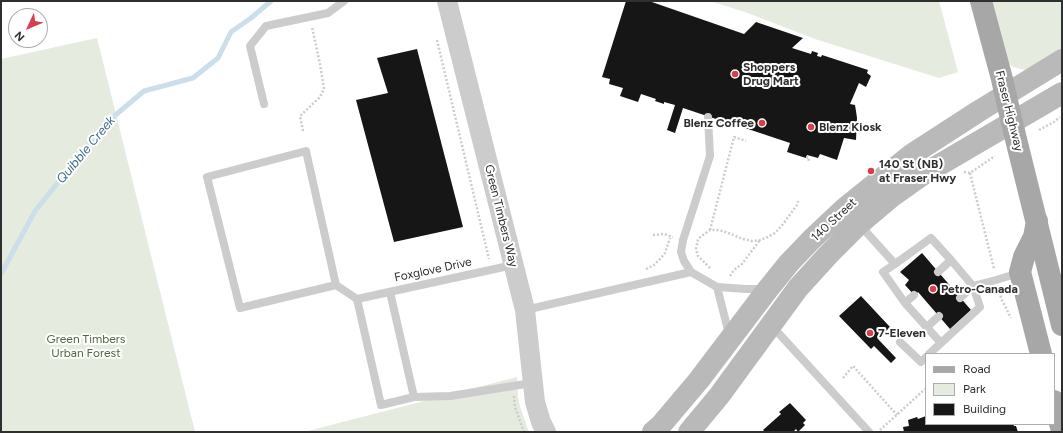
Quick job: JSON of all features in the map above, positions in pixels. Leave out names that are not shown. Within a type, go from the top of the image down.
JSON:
[{"type":"main road","name":"Fraser Highway","points":[[981,1],[1002,79],[1062,325]]},
{"type":"main road","name":"140 Street","points":[[653,432],[661,425],[699,380],[789,263],[845,208],[911,155],[1062,60]]},
{"type":"main road","name":"140 Street","points":[[689,432],[719,396],[798,288],[828,255],[860,224],[891,198],[922,176],[1062,93]]},
{"type":"main road","name":"Fraser Highway","points":[[1020,272],[1024,257],[1034,237],[1037,221]]},
{"type":"main road","points":[[1020,272],[1041,353]]},
{"type":"main road","points":[[1055,405],[1062,431]]},
{"type":"street","name":"Green Timbers Way","points":[[447,1],[525,310],[535,402],[541,422],[546,432]]},
{"type":"lane","points":[[264,104],[250,46],[266,26],[328,14],[344,1]]},
{"type":"lane","points":[[708,116],[710,156],[682,240],[681,252],[684,261],[691,272],[717,287],[768,289]]},
{"type":"lane","points":[[336,285],[240,308],[207,177],[306,151],[336,285],[357,299],[381,404],[414,397],[450,396],[533,383]]},
{"type":"lane","points":[[860,224],[895,264]]},
{"type":"lane","points":[[930,353],[941,343],[980,307],[973,286],[931,238],[883,272],[905,303],[941,343]]},
{"type":"lane","points":[[938,272],[951,260]]},
{"type":"lane","name":"Foxglove Drive","points":[[357,299],[513,265]]},
{"type":"lane","points":[[525,310],[691,272]]},
{"type":"lane","points":[[960,298],[973,286],[1020,272]]},
{"type":"lane","points":[[717,287],[730,338]]},
{"type":"lane","points":[[390,292],[414,397]]},
{"type":"lane","points":[[905,303],[914,295]]},
{"type":"lane","points":[[927,327],[939,316]]},
{"type":"lane","points":[[771,325],[869,432]]},
{"type":"lane","points":[[900,342],[921,362],[925,358]]},
{"type":"path","points":[[303,131],[300,116],[320,97],[324,89],[309,17]]},
{"type":"path","points":[[437,45],[491,270]]},
{"type":"path","points":[[716,271],[698,256],[696,249],[698,239],[710,230],[734,137],[746,141]]},
{"type":"path","points":[[806,157],[809,158],[808,162]]},
{"type":"path","points":[[970,173],[1002,300]]},
{"type":"path","points":[[710,230],[723,231],[752,241],[760,240],[775,233],[797,205],[798,201]]},
{"type":"path","points":[[645,269],[654,265],[665,253],[669,236],[664,234],[653,235]]},
{"type":"path","points":[[733,279],[729,277],[734,270],[742,264],[760,240]]},
{"type":"path","points":[[843,378],[853,366],[897,414]]},
{"type":"path","points":[[513,386],[516,407],[524,432]]},
{"type":"path","points":[[878,432],[925,390]]},
{"type":"green space","points":[[710,1],[939,1],[958,72],[939,78],[815,39],[745,12]]},
{"type":"green space","points":[[988,1],[1062,1],[1062,51],[1025,70],[1013,67],[1007,62]]},
{"type":"green space","name":"Green Timbers Urban Forest","points":[[97,38],[195,432],[1,432],[1,59]]},
{"type":"green space","points":[[517,377],[520,407],[529,432],[304,432]]},
{"type":"building","points":[[626,1],[649,1],[744,34],[756,22],[803,38],[792,48],[811,54],[812,51],[818,53],[817,56],[821,57],[822,55],[868,70],[867,73],[871,76],[866,87],[859,83],[850,104],[855,105],[856,111],[856,140],[844,138],[837,160],[820,154],[818,158],[807,155],[806,158],[787,152],[790,143],[724,121],[724,124],[716,121],[716,119],[683,108],[675,133],[667,130],[675,105],[664,102],[664,104],[655,101],[656,99],[641,94],[638,102],[620,96],[623,88],[609,84],[610,79],[602,77]]},
{"type":"building","points":[[417,49],[463,227],[394,242],[356,100],[388,93],[377,58]]},
{"type":"building","points":[[922,253],[971,310],[950,329],[918,292],[915,296],[905,285],[909,280],[900,272]]},
{"type":"building","name":"7-Eleven","points":[[861,296],[890,327],[878,339],[896,358],[891,363],[874,346],[871,349],[839,316]]},
{"type":"building","points":[[790,403],[806,420],[803,423],[805,425],[798,432],[796,429],[793,432],[765,432],[763,430],[781,414],[779,412]]},
{"type":"building","points":[[925,416],[925,425],[1014,425],[1016,426],[1018,432],[904,432],[903,427],[909,426],[908,420],[917,417],[918,419]]},
{"type":"waterway","name":"Quibble Creek","points":[[1,274],[35,211],[106,123],[144,91],[193,78],[218,58],[231,32],[271,1]]},
{"type":"place","name":"Shoppers Drug Mart","points":[[735,74]]},
{"type":"place","name":"Blenz Coffee","points":[[762,123]]},
{"type":"place","name":"Blenz Kiosk","points":[[811,127]]},
{"type":"place","name":"140 St (NB) at Fraser Hwy","points":[[871,171]]},
{"type":"place","name":"Petro-Canada","points":[[933,289]]},
{"type":"place","name":"7-Eleven","points":[[870,333]]}]
